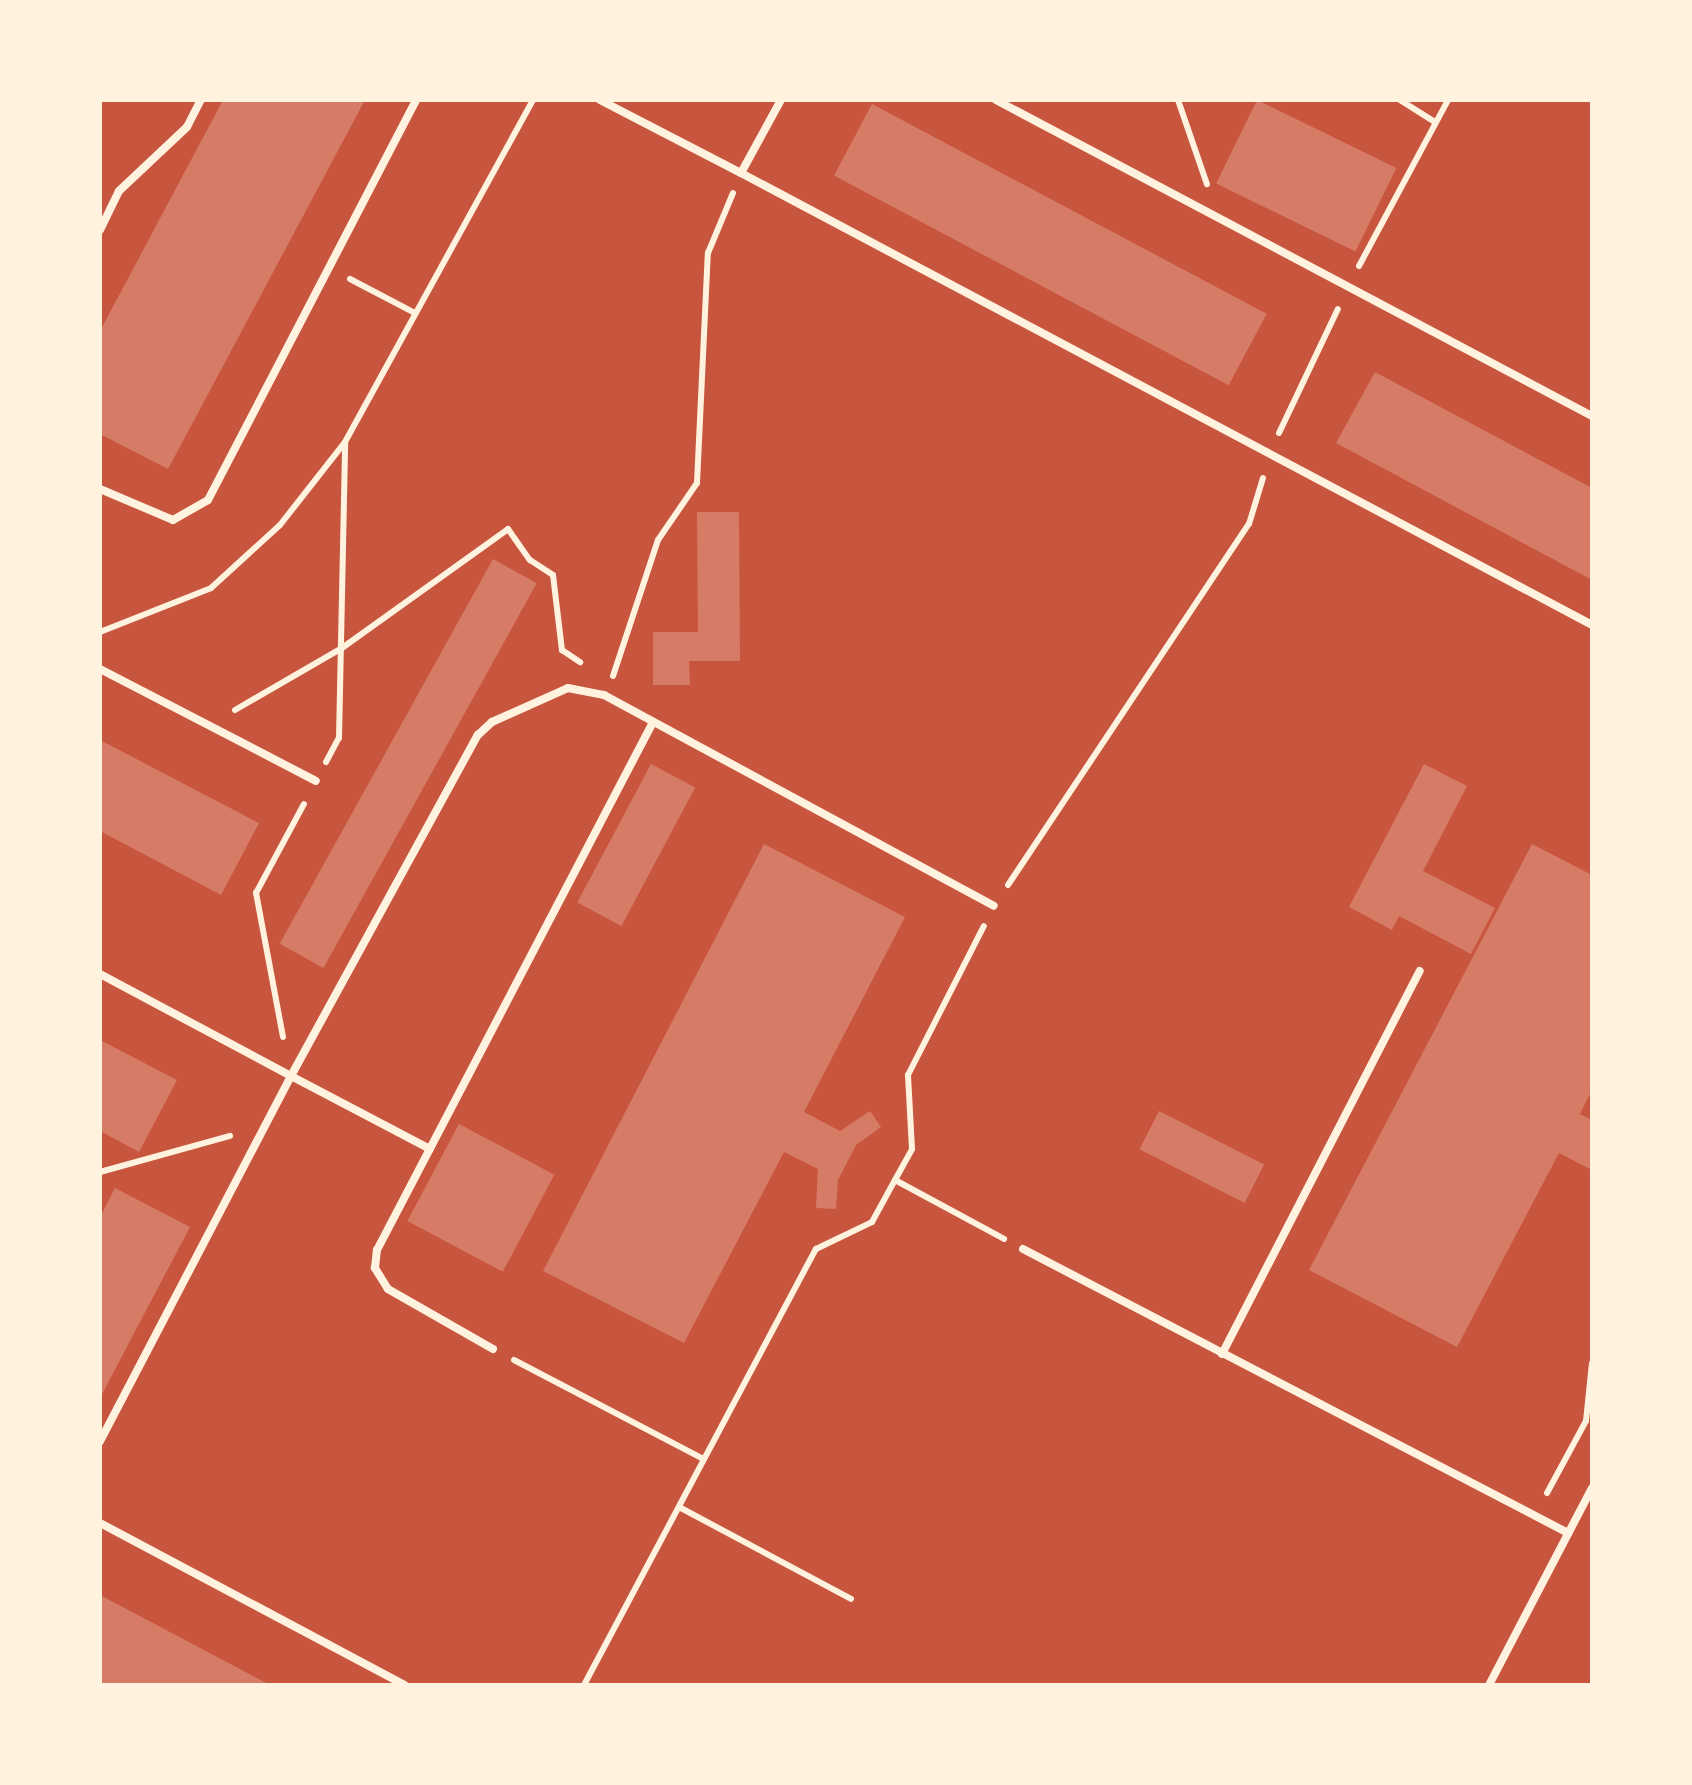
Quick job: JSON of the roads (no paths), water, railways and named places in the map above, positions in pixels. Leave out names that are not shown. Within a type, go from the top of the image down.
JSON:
[{"type":"lane","points":[[100,230],[119,191],[187,126],[201,100]]},
{"type":"lane","points":[[100,488],[172,520],[208,500],[416,100]]},
{"type":"lane","points":[[600,100],[1592,625]]},
{"type":"lane","points":[[742,173],[780,100]]},
{"type":"lane","points":[[996,100],[1592,416]]},
{"type":"lane","points":[[100,670],[316,781]]},
{"type":"lane","points":[[100,1442],[291,1076],[478,735],[492,722],[568,688],[592,690],[994,906]]},
{"type":"lane","points":[[494,1349],[388,1290],[374,1268],[377,1250],[653,722]]},
{"type":"lane","points":[[1222,1354],[1420,971]]},
{"type":"lane","points":[[100,974],[430,1150]]},
{"type":"lane","points":[[1023,1249],[1568,1533]]},
{"type":"lane","points":[[1489,1685],[1592,1488]]},
{"type":"lane","points":[[100,1523],[405,1685]]}]
